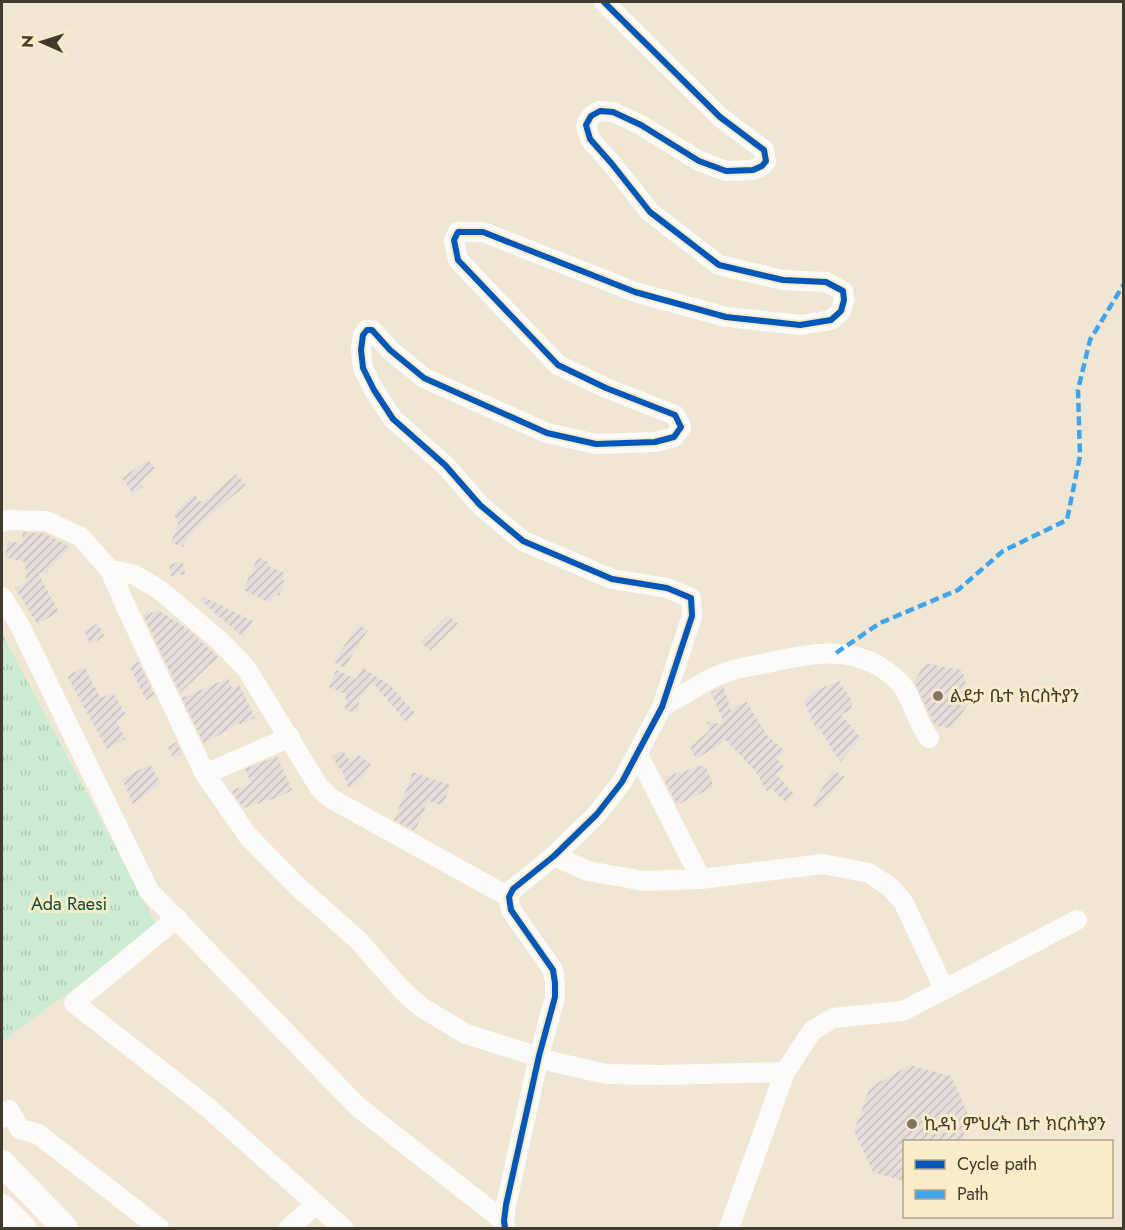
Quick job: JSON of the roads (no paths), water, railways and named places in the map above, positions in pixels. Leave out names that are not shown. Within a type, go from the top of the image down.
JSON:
[{"type":"main road","points":[[7,1180],[65,1228]]},
{"type":"main road","points":[[2,1207],[23,1228]]},
{"type":"street","points":[[2,597],[19,624],[149,891],[358,1107],[504,1225],[539,1056],[555,997],[553,970],[512,910],[509,897],[513,889],[554,856],[597,814],[622,782],[662,707],[692,616],[691,598],[667,588],[612,579],[523,542],[480,505],[445,465],[393,419],[363,368],[361,350],[363,335],[367,330],[372,330],[390,350],[424,378],[547,433],[596,444],[655,442],[674,437],[681,427],[675,416],[606,388],[558,365],[458,261],[454,240],[458,232],[483,232],[635,292],[726,317],[800,325],[831,320],[841,311],[844,300],[843,291],[826,282],[783,280],[719,265],[650,212],[590,139],[586,125],[591,116],[600,111],[613,112],[641,125],[699,161],[726,171],[753,170],[762,166],[766,161],[764,150],[720,117],[604,2]]},
{"type":"street","points":[[2,522],[8,520],[46,521],[81,537],[110,570],[205,774],[248,836],[297,886],[358,940],[401,989],[421,1007],[466,1034],[558,1063],[606,1074],[785,1072]]},
{"type":"street","points":[[110,570],[133,574],[160,590],[220,641],[246,668],[319,787],[330,798],[509,897]]},
{"type":"street","points":[[662,707],[729,671],[810,653],[836,653],[863,658],[882,667],[901,684],[920,727],[929,738]]},
{"type":"street","points":[[205,774],[290,737]]},
{"type":"street","points":[[638,755],[701,879]]},
{"type":"street","points":[[554,856],[588,871],[644,881],[701,879],[823,864],[869,873],[890,887],[903,903],[944,989]]},
{"type":"street","points":[[177,918],[74,1003],[206,1106],[343,1228]]},
{"type":"street","points":[[729,1228],[785,1072],[812,1031],[833,1018],[903,1011],[1077,920]]},
{"type":"street","points":[[2,1118],[9,1110],[20,1129],[38,1134],[159,1228]]},
{"type":"street","points":[[289,1228],[315,1204]]},
{"type":"place","name":"ልደታ ቤተ ክርስትያን","points":[[938,696]]},
{"type":"place","name":"ኪዳነ ምህረት ቤተ ክርስትያን","points":[[912,1124]]},
{"type":"park label","name":"Ada Raesi","points":[[69,904]]}]
